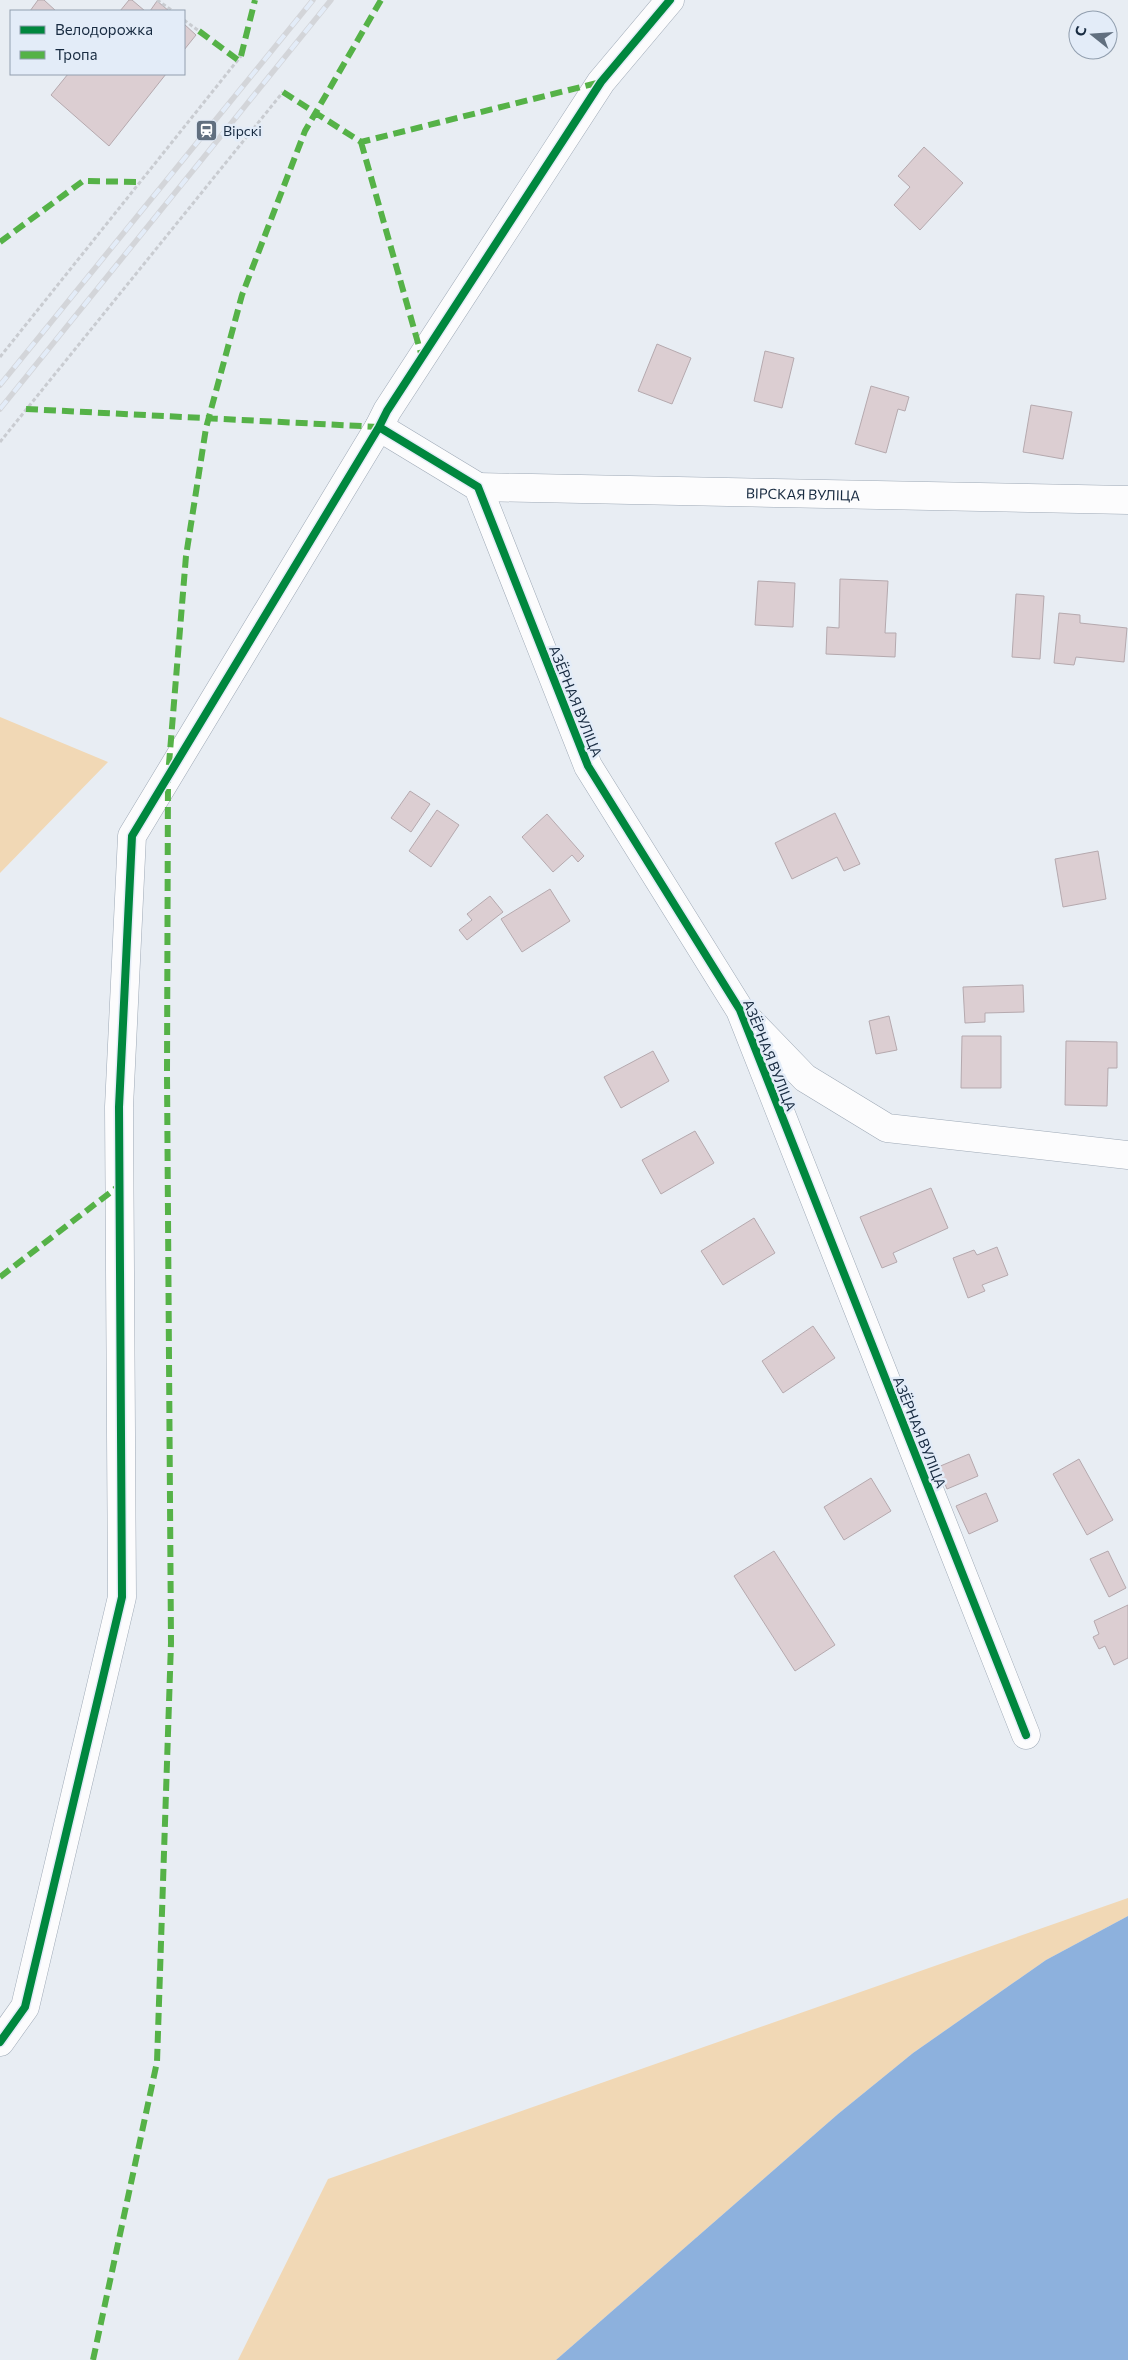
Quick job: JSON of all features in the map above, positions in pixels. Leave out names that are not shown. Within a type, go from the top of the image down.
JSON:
[{"type":"street","points":[[0,2042],[25,2007],[122,1597],[119,1107],[132,836],[379,427],[387,410],[602,82],[670,0]]},
{"type":"street","points":[[379,427],[478,488]]},
{"type":"street","name":"ВІРСКАЯ ВУЛІЦА","points":[[478,488],[1128,500]]},
{"type":"street","name":"АЗЁРНАЯ ВУЛІЦА","points":[[478,488],[588,766],[740,1010],[1026,1735]]},
{"type":"street","name":"АЗЁРНАЯ ВУЛІЦА","points":[[740,1010],[805,1078],[887,1128],[1128,1155]]},
{"type":"path","points":[[158,0],[171,10]]},
{"type":"path","points":[[185,21],[199,31]]},
{"type":"path","points":[[0,357],[241,56]]},
{"type":"path","points":[[0,442],[283,92]]},
{"type":"shaded area","points":[[0,717],[108,762],[0,873]]},
{"type":"shaded area","points":[[1128,1898],[1128,1916],[1046,1960],[913,2053],[838,2114],[556,2360],[238,2360],[328,2179]]},
{"type":"water","points":[[1128,1916],[1128,2360],[556,2360],[838,2114],[913,2053],[1046,1960]]},
{"type":"building","points":[[38,0],[44,0],[55,10],[31,10]]},
{"type":"building","points":[[129,0],[132,0],[144,10],[121,10]]},
{"type":"building","points":[[157,1],[168,10],[151,10]]},
{"type":"building","points":[[185,25],[196,35],[185,49]]},
{"type":"building","points":[[67,75],[165,75],[109,146],[51,95]]},
{"type":"building","points":[[924,147],[963,183],[920,230],[894,205],[910,187],[898,176]]},
{"type":"building","points":[[657,344],[691,358],[672,404],[638,391]]},
{"type":"building","points":[[765,351],[794,358],[782,408],[754,401]]},
{"type":"building","points":[[871,386],[909,397],[905,411],[898,409],[886,453],[855,444]]},
{"type":"building","points":[[1031,405],[1072,412],[1063,459],[1023,452]]},
{"type":"building","points":[[840,579],[888,581],[885,633],[896,633],[895,657],[826,654],[827,627],[839,628]]},
{"type":"building","points":[[758,581],[795,583],[793,627],[755,625]]},
{"type":"building","points":[[1016,594],[1044,596],[1040,659],[1012,657]]},
{"type":"building","points":[[1059,613],[1080,615],[1080,623],[1127,628],[1124,662],[1076,657],[1074,665],[1054,663]]},
{"type":"building","points":[[410,791],[430,804],[411,832],[391,818]]},
{"type":"building","points":[[437,810],[459,825],[431,867],[409,851]]},
{"type":"building","points":[[835,813],[860,864],[844,871],[837,857],[792,879],[775,843]]},
{"type":"building","points":[[547,814],[584,856],[578,862],[572,855],[553,872],[522,837]]},
{"type":"building","points":[[1098,851],[1106,899],[1063,907],[1055,859]]},
{"type":"building","points":[[550,889],[570,921],[522,952],[501,919]]},
{"type":"building","points":[[490,896],[503,912],[467,940],[459,930],[472,920],[467,914]]},
{"type":"building","points":[[1023,985],[1024,1012],[985,1013],[985,1022],[965,1023],[963,987]]},
{"type":"building","points":[[889,1016],[897,1050],[876,1054],[869,1021]]},
{"type":"building","points":[[962,1036],[1001,1036],[1001,1088],[961,1088]]},
{"type":"building","points":[[1066,1041],[1117,1042],[1117,1068],[1108,1068],[1107,1106],[1065,1105]]},
{"type":"building","points":[[653,1051],[669,1081],[621,1108],[604,1077]]},
{"type":"building","points":[[695,1131],[714,1163],[661,1194],[642,1160]]},
{"type":"building","points":[[931,1188],[948,1228],[893,1253],[897,1262],[882,1268],[860,1217]]},
{"type":"building","points":[[754,1218],[775,1253],[723,1285],[701,1251]]},
{"type":"building","points":[[997,1247],[1008,1275],[982,1285],[985,1291],[968,1298],[953,1258],[974,1250],[977,1255]]},
{"type":"building","points":[[813,1326],[835,1358],[783,1393],[762,1361]]},
{"type":"building","points":[[969,1454],[978,1476],[947,1489],[938,1467]]},
{"type":"building","points":[[1079,1459],[1113,1520],[1087,1535],[1053,1474]]},
{"type":"building","points":[[871,1478],[891,1511],[844,1540],[824,1507]]},
{"type":"building","points":[[986,1493],[998,1521],[969,1534],[956,1506]]},
{"type":"building","points":[[774,1551],[835,1645],[795,1671],[734,1576]]},
{"type":"building","points":[[1108,1551],[1126,1588],[1109,1597],[1090,1559]]},
{"type":"building","points":[[1128,1605],[1128,1658],[1114,1665],[1105,1646],[1099,1649],[1093,1637],[1099,1634],[1094,1621]]},
{"type":"railway","points":[[0,385],[313,0]]},
{"type":"railway","points":[[0,409],[331,0]]},
{"type":"marked path","points":[[241,56],[255,0]]},
{"type":"marked path","points":[[93,2360],[157,2062],[171,1643],[167,1074],[168,776],[186,556],[206,428],[242,295],[305,131],[381,0]]},
{"type":"marked path","points":[[199,31],[238,60]]},
{"type":"marked path","points":[[283,92],[361,142],[601,82]]},
{"type":"marked path","points":[[361,142],[422,357]]},
{"type":"marked path","points":[[0,242],[83,181],[141,182]]},
{"type":"marked path","points":[[26,409],[379,427]]},
{"type":"marked path","points":[[0,1277],[120,1185]]},
{"type":"cycle path","points":[[0,2042],[25,2007],[122,1597],[119,1107],[132,836],[387,411],[601,82],[670,0]]},
{"type":"cycle path","points":[[379,427],[478,487],[588,766],[740,1010],[1026,1735]]},
{"type":"place","name":"Вірскі","points":[[207,130]]}]
